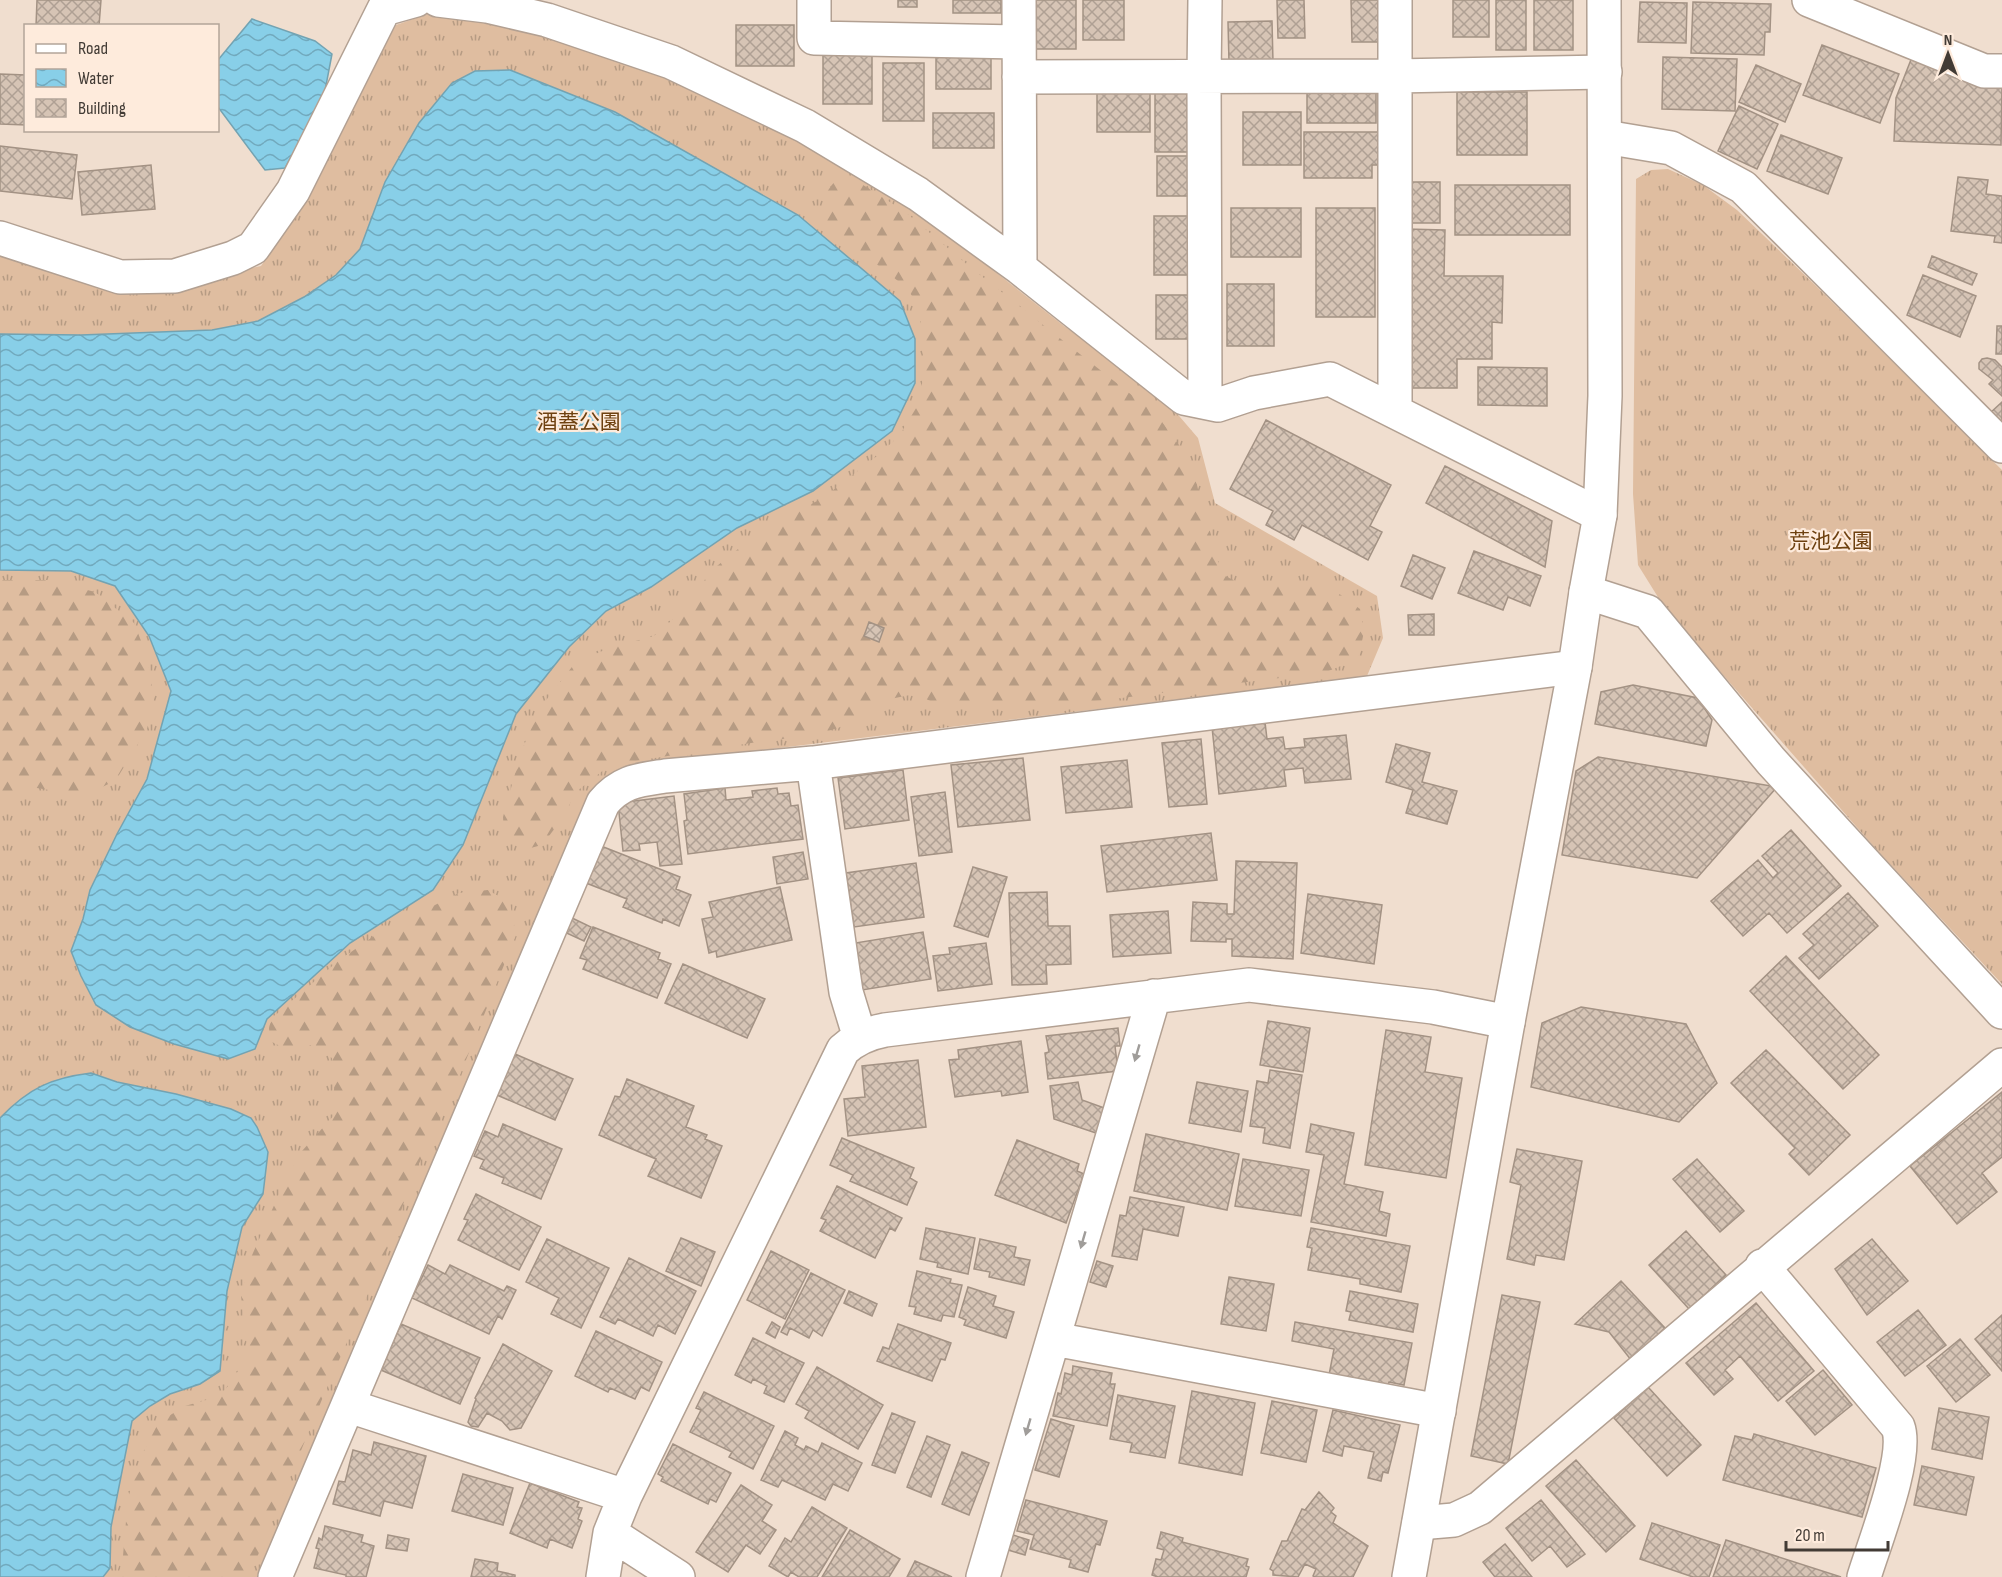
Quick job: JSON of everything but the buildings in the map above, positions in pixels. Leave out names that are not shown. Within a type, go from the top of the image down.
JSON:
[{"type":"street","points":[[0,238],[120,277],[175,276],[233,258],[253,248],[293,191],[384,9],[416,0]]},
{"type":"street","points":[[438,0],[487,6],[547,20],[671,62],[805,126],[918,194],[1020,268],[1184,398],[1218,405],[1254,393],[1330,379],[1600,515]]},
{"type":"street","points":[[814,0],[814,38],[1019,42]]},
{"type":"street","points":[[1019,0],[1020,268]]},
{"type":"street","points":[[1205,0],[1205,402]]},
{"type":"street","points":[[1395,0],[1395,411]]},
{"type":"street","points":[[1409,1577],[1508,1022],[1575,667],[1600,515],[1605,396],[1604,0]]},
{"type":"street","points":[[1809,0],[1984,71],[2002,71]]},
{"type":"street","points":[[1019,77],[1395,76],[1605,72]]},
{"type":"street","points":[[1605,137],[1671,148],[1743,187],[2002,446]]},
{"type":"street","points":[[1586,592],[1647,612],[1772,761],[2002,1012]]},
{"type":"street","points":[[275,1577],[603,803],[613,791],[640,779],[813,763],[1575,667]]},
{"type":"street","points":[[813,763],[846,992],[860,1038]]},
{"type":"street","points":[[603,1577],[610,1533],[625,1496],[843,1050],[860,1038],[885,1030],[1250,985],[1433,1007],[1508,1022]]},
{"type":"street","points":[[983,1577],[1154,996]]},
{"type":"street","points":[[1419,1523],[1454,1520],[1480,1508],[1519,1477],[1762,1266],[2002,1065]]},
{"type":"street","points":[[1762,1266],[1898,1427],[1901,1436],[1899,1462],[1864,1577]]},
{"type":"street","points":[[1054,1340],[1438,1412]]},
{"type":"street","points":[[349,1406],[625,1496]]},
{"type":"street","points":[[610,1533],[678,1577]]},
{"type":"green space","name":"酒蓋公園","points":[[431,13],[528,28],[673,77],[812,146],[903,199],[1064,326],[1156,389],[1198,438],[1215,503],[1377,596],[1383,638],[1367,676],[771,749],[628,769],[592,792],[550,885],[257,1577],[0,1577],[0,256],[123,290],[171,285],[261,266],[286,229],[351,104],[396,25]]},
{"type":"green space","name":"荒池公園","points":[[1668,169],[1703,185],[1737,210],[2002,470],[2002,984],[1876,849],[1666,610],[1638,565],[1633,494],[1636,179],[1651,170]]},
{"type":"green space","points":[[839,177],[860,183],[904,211],[970,267],[1157,415],[1192,463],[1205,520],[1221,574],[1254,590],[1293,582],[1334,590],[1360,609],[1364,632],[1358,659],[1326,672],[1106,700],[1048,705],[937,704],[915,694],[875,702],[849,724],[817,735],[610,765],[577,791],[561,820],[546,840],[538,846],[527,849],[504,833],[503,817],[521,752],[540,708],[575,663],[609,648],[654,636],[680,613],[712,570],[778,521],[823,498],[877,456],[899,436],[918,405],[924,373],[920,309],[907,288],[825,224],[824,199],[829,188]]},
{"type":"green space","points":[[0,580],[49,580],[95,592],[134,623],[147,656],[154,699],[147,729],[116,780],[85,796],[25,786],[0,796]]},
{"type":"green space","points":[[488,890],[510,903],[516,935],[460,1075],[410,1183],[393,1236],[323,1397],[249,1577],[118,1577],[123,1556],[128,1498],[141,1456],[159,1422],[185,1406],[220,1396],[248,1354],[241,1296],[249,1262],[287,1176],[302,1151],[336,1113],[332,1058],[311,1045],[284,1048],[270,1041],[271,1019],[338,961],[377,934],[459,893]]},
{"type":"water","points":[[252,19],[315,41],[332,54],[324,96],[285,168],[265,170],[219,108],[219,59]]},
{"type":"water","points":[[510,70],[615,112],[798,215],[900,301],[915,339],[915,383],[892,431],[813,491],[737,528],[651,587],[606,611],[569,647],[516,714],[463,845],[433,890],[350,943],[267,1019],[255,1049],[228,1059],[174,1044],[130,1027],[96,1005],[71,951],[83,919],[90,890],[147,779],[171,691],[149,636],[115,586],[71,571],[0,570],[0,334],[81,335],[212,330],[258,321],[304,297],[336,275],[360,249],[385,182],[419,123],[452,83],[475,71]]},
{"type":"water","points":[[91,1073],[117,1082],[176,1094],[231,1109],[251,1118],[268,1152],[263,1194],[242,1227],[227,1291],[220,1371],[200,1384],[170,1394],[150,1406],[132,1421],[111,1527],[110,1568],[103,1577],[0,1577],[0,1118],[21,1099],[41,1086],[64,1078]]}]
